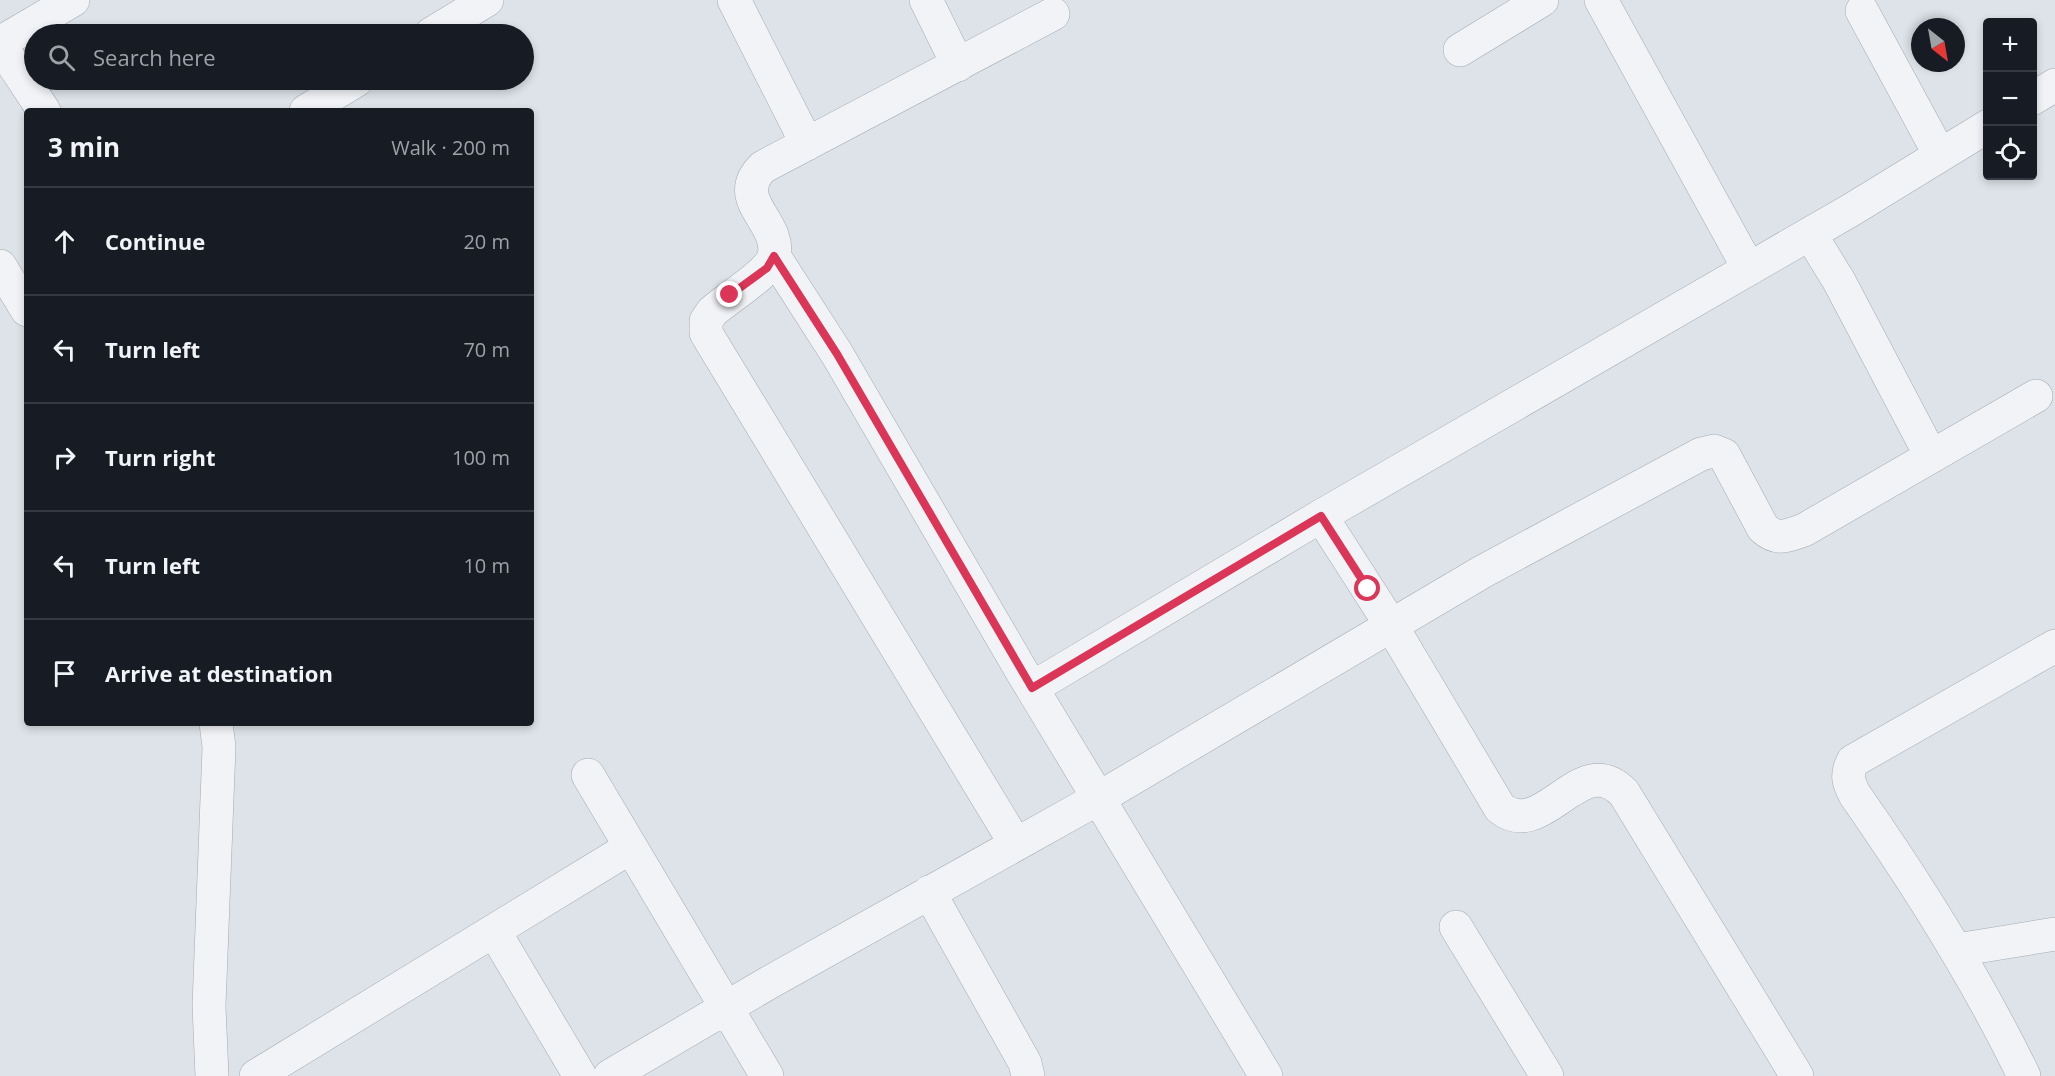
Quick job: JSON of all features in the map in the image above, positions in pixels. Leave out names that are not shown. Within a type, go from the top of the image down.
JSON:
[{"type":"street","points":[[33,24],[73,0]]},
{"type":"street","points":[[447,24],[487,0]]},
{"type":"street","points":[[734,0],[807,144]]},
{"type":"street","points":[[926,0],[958,65]]},
{"type":"street","points":[[1460,50],[1542,0]]},
{"type":"street","points":[[1601,0],[1749,269]]},
{"type":"street","points":[[1862,11],[1940,155]]},
{"type":"street","points":[[1053,14],[763,167],[753,177],[750,188],[773,243],[774,256],[837,354],[1032,688],[1266,1076]]},
{"type":"street","points":[[24,30],[2,43],[24,79]]},
{"type":"street","points":[[2037,96],[2055,85]]},
{"type":"street","points":[[31,90],[42,108]]},
{"type":"street","points":[[311,108],[341,90]]},
{"type":"street","points":[[1032,688],[1321,516],[1810,234],[1983,129]]},
{"type":"street","points":[[1810,234],[1839,281],[1931,456]]},
{"type":"street","points":[[774,256],[767,268],[711,312],[706,321],[708,338],[1015,843]]},
{"type":"street","points":[[610,1076],[1015,843],[1099,798],[1482,572],[1701,454],[1714,451],[1724,455],[1763,528],[1772,536],[1783,537],[1804,530],[2036,396]]},
{"type":"street","points":[[1321,516],[1391,625],[1500,808],[1510,816],[1521,817],[1533,814],[1589,780],[1602,778],[1614,782],[1624,793],[1797,1076]]},
{"type":"street","points":[[2024,1076],[1990,1008],[1957,950],[1918,887],[1855,795],[1848,782],[1848,770],[1853,761],[2055,646]]},
{"type":"street","points":[[212,1076],[209,1006],[219,747],[216,726]]},
{"type":"street","points":[[588,775],[767,1076]]},
{"type":"street","points":[[256,1076],[631,847]]},
{"type":"street","points":[[929,892],[1025,1063],[1028,1076]]},
{"type":"street","points":[[1456,927],[1547,1076]]},
{"type":"street","points":[[494,931],[580,1076]]},
{"type":"street","points":[[1957,950],[2055,934]]},
{"type":"route","points":[[730,295],[767,268],[774,256],[837,354],[1032,688],[1321,516],[1368,589]]}]
